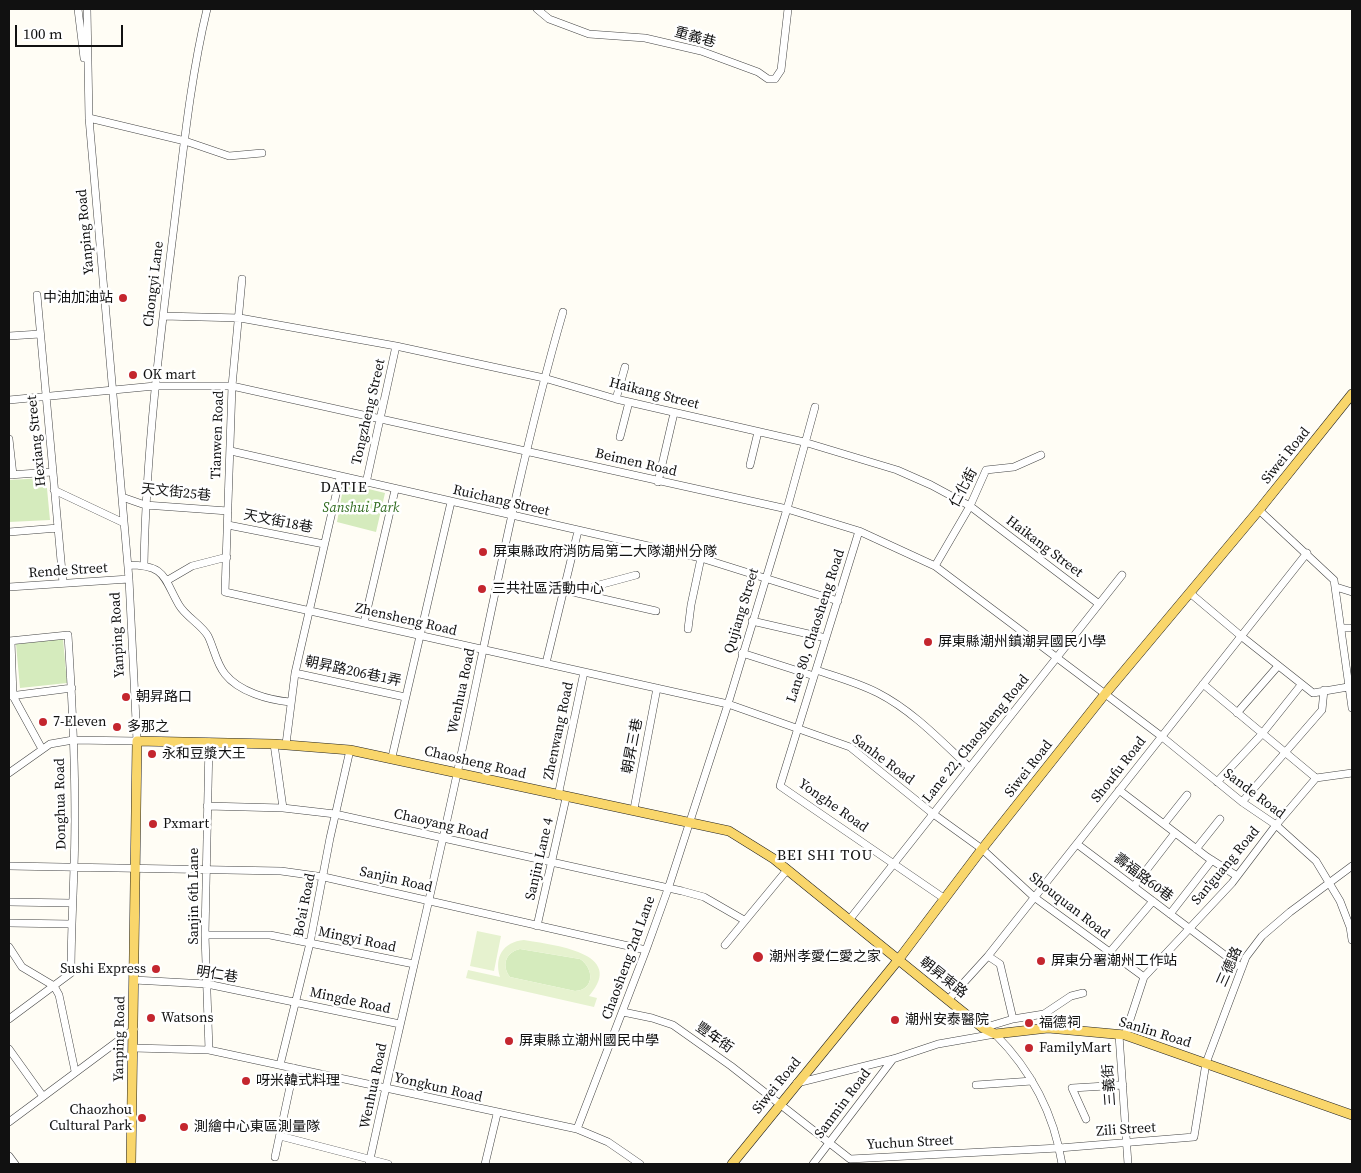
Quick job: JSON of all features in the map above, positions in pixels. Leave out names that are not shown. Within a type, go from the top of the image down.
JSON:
[{"type":"main road","name":"Siwei Road","points":[[732,1164],[899,960],[982,849],[1105,694],[1259,510],[1352,394]]},
{"type":"main road","name":"Chaosheng Road","points":[[136,741],[286,744],[350,750],[392,757],[562,797],[634,809],[729,831],[787,870],[899,960]]},
{"type":"main road","name":"Yanping Road","points":[[131,1164],[136,741]]},
{"type":"main road","name":"朝昇東路","points":[[899,960],[983,1028],[996,1034]]},
{"type":"main road","name":"Sanlin Road","points":[[996,1034],[1048,1028],[1122,1035],[1352,1115]]},
{"type":"street","name":"Yanping Road","points":[[78,9],[89,106]]},
{"type":"street","name":"Yanping Road","points":[[87,9],[89,118],[128,565],[136,741]]},
{"type":"street","name":"Chongyi Lane","points":[[144,565],[145,505],[155,386],[184,141],[207,9]]},
{"type":"street","name":"重義巷","points":[[538,9],[549,19],[590,34],[645,38],[700,51],[758,72],[768,79],[775,79],[781,70],[788,9]]},
{"type":"street","points":[[89,118],[184,141],[229,156],[262,153]]},
{"type":"street","name":"Tianwen Road","points":[[225,592],[232,386],[240,318],[242,279]]},
{"type":"street","name":"Hexiang Street","points":[[37,295],[63,584]]},
{"type":"street","name":"Wenhua Road","points":[[370,1162],[400,1024],[430,900],[512,516],[544,378],[562,312]]},
{"type":"street","name":"Haikang Street","points":[[163,316],[240,318],[396,346],[544,378],[629,402],[804,442],[897,470],[931,485],[970,506],[1099,604]]},
{"type":"street","points":[[9,336],[40,334]]},
{"type":"street","name":"Tongzheng Street","points":[[366,483],[396,346]]},
{"type":"street","points":[[616,398],[625,367]]},
{"type":"street","name":"Beimen Road","points":[[9,400],[155,386],[232,386],[658,482],[788,509],[859,531],[935,566],[1105,694]]},
{"type":"street","points":[[620,436],[629,402]]},
{"type":"street","name":"Qujiang Street","points":[[688,821],[728,704],[765,576],[788,509],[804,442],[815,406]]},
{"type":"street","points":[[658,482],[674,412]]},
{"type":"street","points":[[750,464],[758,432]]},
{"type":"street","points":[[9,438],[11,475],[52,472]]},
{"type":"street","name":"Ruichang Street","points":[[230,451],[394,490],[702,558],[838,600]]},
{"type":"street","name":"仁化街","points":[[935,566],[970,506],[986,470],[1014,467],[1040,455]]},
{"type":"street","points":[[286,744],[295,672],[340,477]]},
{"type":"street","points":[[54,490],[124,523]]},
{"type":"street","points":[[364,623],[394,490]]},
{"type":"street","name":"天文街25巷","points":[[122,497],[145,505],[228,512]]},
{"type":"street","points":[[392,757],[451,502]]},
{"type":"street","points":[[1259,510],[1334,580],[1352,708]]},
{"type":"street","name":"天文街18巷","points":[[228,525],[324,544]]},
{"type":"street","points":[[9,532],[58,528]]},
{"type":"street","points":[[546,664],[578,531]]},
{"type":"street","name":"Lane 80, Chaosheng Road","points":[[797,727],[859,531]]},
{"type":"street","name":"Shoufu Road","points":[[948,1000],[988,956],[1307,554]]},
{"type":"street","points":[[168,580],[192,566],[226,557]]},
{"type":"street","points":[[688,629],[691,605],[702,558]]},
{"type":"street","points":[[128,565],[144,565],[161,573],[168,580],[180,606],[207,635],[225,674],[236,684],[273,701],[290,702]]},
{"type":"street","name":"Lane 22, Chaosheng Road","points":[[850,919],[1122,574]]},
{"type":"street","points":[[574,592],[636,575]]},
{"type":"street","name":"Rende Street","points":[[9,587],[129,579]]},
{"type":"street","points":[[1336,587],[1352,592]]},
{"type":"street","points":[[564,590],[656,610]]},
{"type":"street","name":"Zhensheng Road","points":[[225,592],[728,704]]},
{"type":"street","points":[[1190,592],[1241,636],[1313,693],[1348,687]]},
{"type":"street","points":[[752,621],[826,638]]},
{"type":"street","points":[[1342,628],[1352,628]]},
{"type":"street","name":"Donghua Road","points":[[10,641],[68,635],[73,740],[74,867],[71,903],[71,973],[54,986]]},
{"type":"street","points":[[10,641],[11,696],[42,749]]},
{"type":"street","points":[[742,653],[870,690],[889,699],[914,718],[969,767]]},
{"type":"street","points":[[1237,714],[1278,666]]},
{"type":"street","name":"朝昇路206巷1弄","points":[[295,672],[405,696]]},
{"type":"street","name":"Zhenwang Road","points":[[562,797],[584,672]]},
{"type":"street","points":[[1203,684],[1261,735],[1287,753],[1316,778],[1352,773]]},
{"type":"street","points":[[1217,782],[1261,735],[1301,685]]},
{"type":"street","points":[[11,696],[72,688]]},
{"type":"street","name":"朝昇三巷","points":[[634,809],[657,688]]},
{"type":"street","points":[[1242,802],[1287,753],[1322,710],[1324,690]]},
{"type":"street","name":"Sande Road","points":[[1105,694],[1161,736],[1242,802],[1276,825],[1316,861],[1329,882],[1350,926],[1352,940]]},
{"type":"street","name":"Sanhe Road","points":[[728,704],[850,747],[932,813],[982,849]]},
{"type":"street","name":"Yonghe Road","points":[[797,727],[780,786],[945,899]]},
{"type":"street","name":"Chaosheng Road","points":[[9,773],[50,744],[73,740],[136,741]]},
{"type":"street","name":"Sanjin 6th Lane","points":[[209,742],[205,935],[209,1050]]},
{"type":"street","points":[[274,744],[283,808]]},
{"type":"street","name":"Bo'ai Road","points":[[280,1064],[310,943],[335,814],[350,750]]},
{"type":"street","name":"San'guang Road","points":[[1189,928],[1237,876],[1276,825],[1316,778]]},
{"type":"street","points":[[1119,790],[1196,849],[1237,876]]},
{"type":"street","points":[[1164,824],[1187,794]]},
{"type":"street","name":"Sanjin Lane 4","points":[[537,926],[553,864],[562,797]]},
{"type":"street","name":"Chaoyang Road","points":[[207,806],[283,808],[335,814],[704,897],[744,920]]},
{"type":"street","points":[[1196,849],[1220,818]]},
{"type":"street","name":"Chaosheng 2nd Lane","points":[[577,1129],[623,1012],[668,889],[688,821]]},
{"type":"street","points":[[1134,886],[1176,833]]},
{"type":"street","name":"壽福路60巷","points":[[1077,844],[1242,968]]},
{"type":"street","name":"Shouquan Road","points":[[982,849],[1034,897],[1144,977]]},
{"type":"street","points":[[1170,914],[1212,860]]},
{"type":"street","name":"Sanjin Road","points":[[9,866],[206,868],[281,871],[324,877],[646,950]]},
{"type":"street","name":"三德路","points":[[1194,1137],[1206,1063],[1246,957],[1262,936],[1352,866]]},
{"type":"street","points":[[725,945],[787,870]]},
{"type":"street","points":[[1109,953],[1153,900]]},
{"type":"street","points":[[9,902],[71,903]]},
{"type":"street","points":[[9,923],[71,924]]},
{"type":"street","points":[[1122,1035],[1144,977],[1189,928]]},
{"type":"street","name":"Mingyi Road","points":[[205,935],[270,935],[414,964]]},
{"type":"street","points":[[9,947],[22,967],[54,986],[59,995],[75,1071]]},
{"type":"street","points":[[988,956],[1000,964],[1013,1019]]},
{"type":"street","name":"明仁巷","points":[[134,980],[207,984],[295,1003]]},
{"type":"street","points":[[9,1019],[54,986]]},
{"type":"street","points":[[983,1028],[1013,1019],[1044,1014],[1070,996],[1083,993]]},
{"type":"street","name":"Mingde Road","points":[[295,1003],[400,1024]]},
{"type":"street","name":"豐年街","points":[[623,1012],[674,1025],[731,1066],[780,1106]]},
{"type":"street","points":[[1044,1014],[1048,1028]]},
{"type":"street","points":[[9,1122],[75,1071],[134,1030]]},
{"type":"street","points":[[996,1034],[1014,1052],[1032,1081],[1050,1117],[1062,1164]]},
{"type":"street","name":"Sanlin Road","points":[[797,1083],[893,1059],[938,1044],[996,1034]]},
{"type":"street","name":"三義街","points":[[1122,1035],[1128,1164]]},
{"type":"street","name":"Yongkun Road","points":[[133,1048],[209,1050],[280,1064],[497,1114],[577,1129],[608,1142],[640,1164]]},
{"type":"street","points":[[9,1049],[42,1096]]},
{"type":"street","name":"Sanmin Road","points":[[813,1164],[893,1059]]},
{"type":"street","points":[[276,1157],[294,1068]]},
{"type":"street","points":[[976,1085],[1032,1081]]},
{"type":"street","points":[[1086,1119],[1072,1088],[1123,1085]]},
{"type":"street","name":"Yuchun Street","points":[[780,1106],[850,1159],[1059,1148]]},
{"type":"street","points":[[485,1164],[497,1114]]},
{"type":"street","points":[[280,1136],[370,1162],[388,1164]]},
{"type":"street","name":"Zili Street","points":[[1059,1148],[1194,1137]]},
{"type":"street","points":[[9,1156],[15,1164]]},
{"type":"green space","points":[[46,478],[50,520],[9,522],[9,480]]},
{"type":"green space","name":"Sanshui Park","points":[[344,483],[385,493],[376,532],[337,522]]},
{"type":"green space","points":[[63,639],[67,683],[20,688],[16,644]]},
{"type":"green space","points":[[477,931],[501,936],[494,971],[470,966]]},
{"type":"green space","points":[[524,940],[567,948],[582,953],[593,960],[599,969],[599,981],[589,996],[597,998],[594,1007],[466,978],[468,970],[500,977],[498,970],[499,957],[506,947],[517,941]],"holes":[[[520,949],[580,959],[588,968],[590,978],[586,987],[575,991],[510,977],[506,968],[508,956]]]},
{"type":"green space","points":[[520,949],[580,959],[585,963],[590,973],[589,983],[582,990],[575,991],[510,977],[506,968],[506,960],[511,953]]},
{"type":"place","name":"中油加油站","points":[[123,298]]},
{"type":"place","name":"OK mart","points":[[133,375]]},
{"type":"place","name":"屏東縣政府消防局第二大隊潮州分隊","points":[[483,552]]},
{"type":"place","name":"三共社區活動中心","points":[[482,589]]},
{"type":"place","name":"屏東縣潮州鎮潮昇國民小學","points":[[928,642]]},
{"type":"place","name":"朝昇路口","points":[[126,697]]},
{"type":"place","name":"7-Eleven","points":[[43,722]]},
{"type":"place","name":"多那之","points":[[117,727]]},
{"type":"place","name":"永和豆漿大王","points":[[152,754]]},
{"type":"place","name":"Pxmart","points":[[153,824]]},
{"type":"place","name":"潮州孝愛仁愛之家","points":[[758,957]]},
{"type":"place","name":"屏東分署潮州工作站","points":[[1041,961]]},
{"type":"place","name":"Sushi Express","points":[[156,969]]},
{"type":"place","name":"Watsons","points":[[151,1018]]},
{"type":"place","name":"潮州安泰醫院","points":[[895,1020]]},
{"type":"place","name":"福德祠","points":[[1029,1023]]},
{"type":"place","name":"屏東縣立潮州國民中學","points":[[509,1041]]},
{"type":"place","name":"FamilyMart","points":[[1029,1048]]},
{"type":"place","name":"呀米韓式料理","points":[[246,1081]]},
{"type":"place","name":"Chaozhou Cultural Park","points":[[142,1118]]},
{"type":"place","name":"測繪中心東區測量隊","points":[[184,1127]]},
{"type":"district","name":"DATIE","points":[[344,488]]},
{"type":"district","name":"BEI SHI TOU","points":[[825,856]]}]
